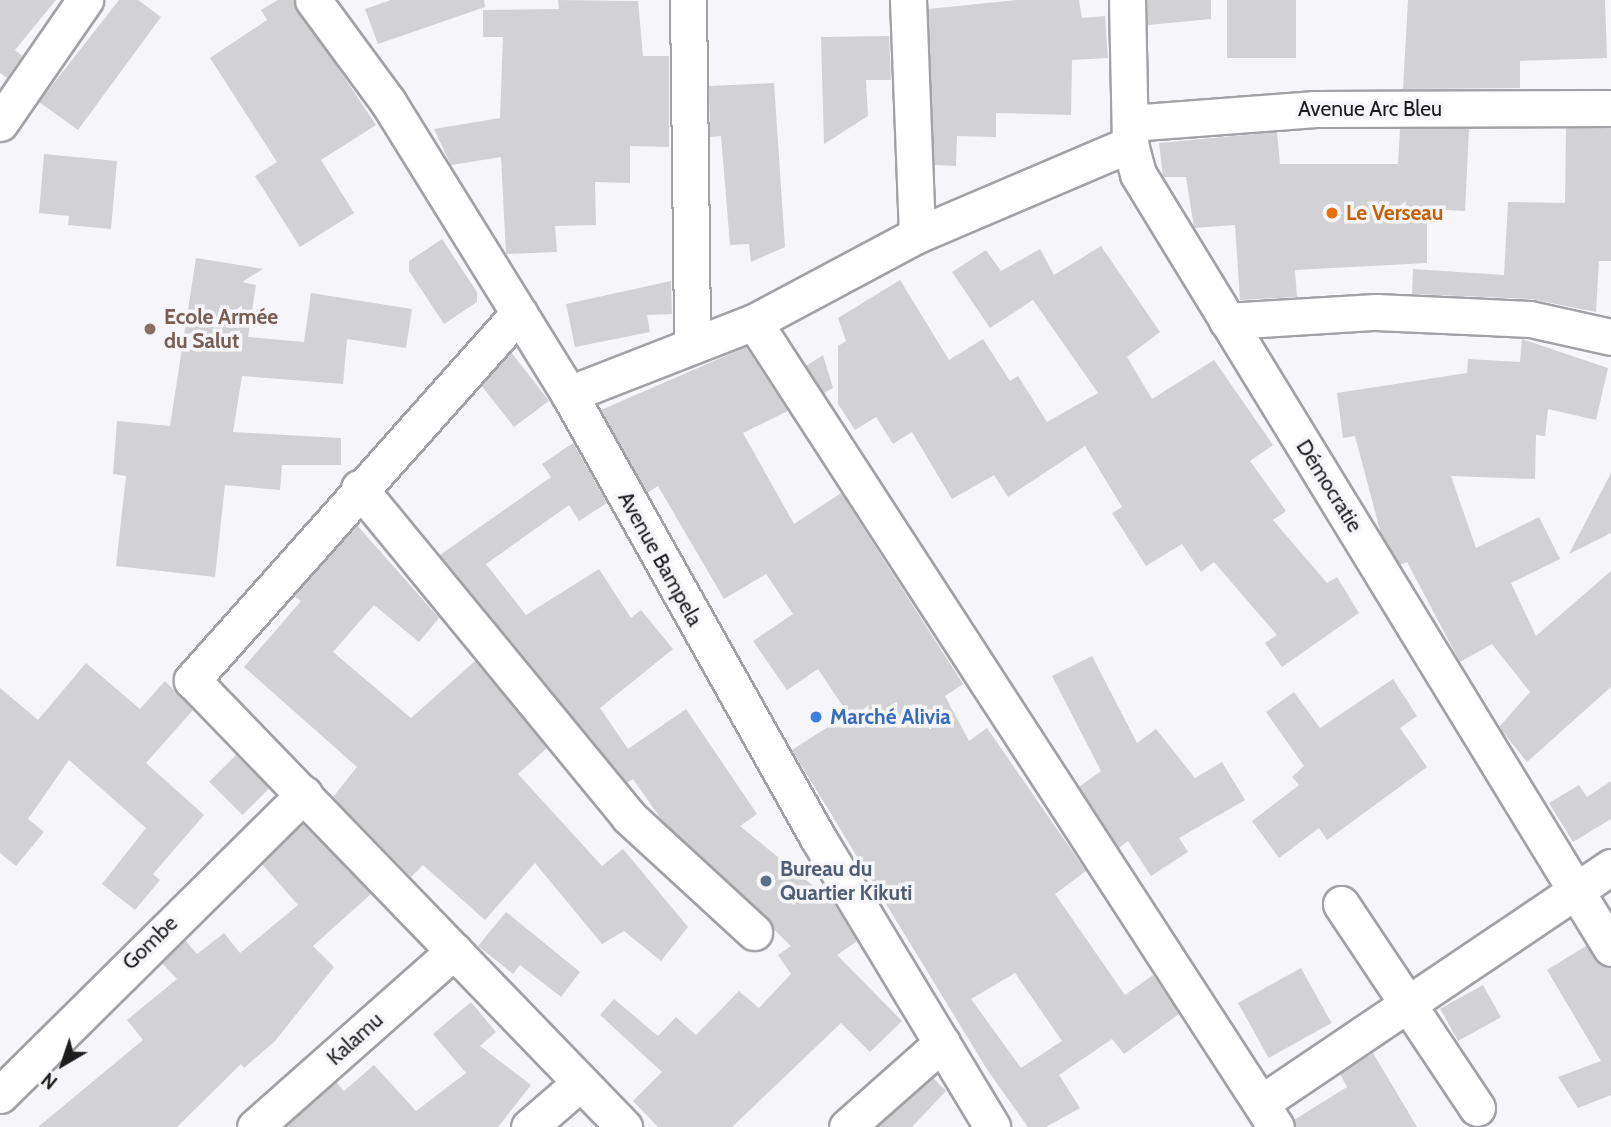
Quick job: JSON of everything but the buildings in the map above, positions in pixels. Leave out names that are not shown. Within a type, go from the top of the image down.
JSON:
[{"type":"street","points":[[0,123],[85,0]]},
{"type":"street","name":"Avenue Bampela","points":[[313,0],[388,102],[569,394],[818,838],[992,1127]]},
{"type":"street","points":[[688,0],[692,344]]},
{"type":"street","points":[[908,0],[917,235]]},
{"type":"street","name":"Démocratie","points":[[1127,0],[1130,133],[1138,174],[1611,948]]},
{"type":"street","name":"Avenue Arc Bleu","points":[[569,394],[754,322],[917,235],[1130,133],[1315,108],[1611,108]]},
{"type":"street","points":[[1227,321],[1376,312],[1530,319],[1611,337]]},
{"type":"street","points":[[519,313],[359,488],[192,680],[624,1127]]},
{"type":"street","points":[[754,322],[1269,1115],[1410,1005],[1611,867]]},
{"type":"street","points":[[359,488],[574,756],[629,817],[754,932]]},
{"type":"street","name":"Gombe","points":[[0,1095],[304,794]]},
{"type":"street","points":[[1341,904],[1477,1108]]},
{"type":"street","name":"Kalamu","points":[[255,1127],[454,951]]},
{"type":"street","points":[[847,1127],[942,1043]]},
{"type":"street","points":[[528,1127],[580,1083]]},
{"type":"place","name":"Le Verseau","points":[[1332,213]]},
{"type":"place","name":"Ecole Armée du Salut","points":[[150,329]]},
{"type":"place","name":"Marché Alivia","points":[[816,717]]},
{"type":"place","name":"Bureau du Quartier Kikuti","points":[[766,881]]}]
